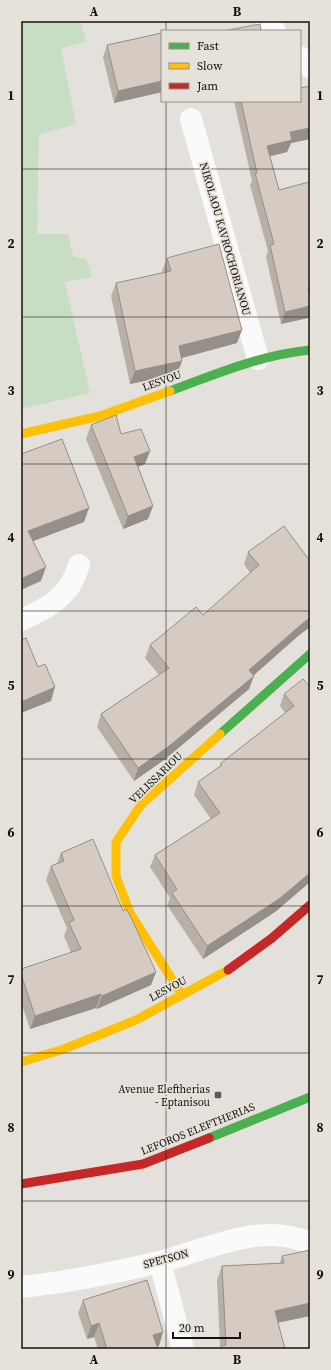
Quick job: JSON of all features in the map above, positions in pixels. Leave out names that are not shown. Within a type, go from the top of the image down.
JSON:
[{"type":"street","points":[[266,21],[274,30]]},
{"type":"street","points":[[301,58],[310,67]]},
{"type":"street","name":"NIKOLAOU KAVROCHORIANOU","points":[[191,120],[258,359]]},
{"type":"street","name":"LESVOU","points":[[21,434],[100,416],[258,359],[289,352],[310,350]]},
{"type":"street","points":[[21,620],[40,612],[56,601],[68,588],[79,565]]},
{"type":"street","name":"VELISSARIOU","points":[[182,995],[130,913],[116,876],[116,842],[141,805],[310,654]]},
{"type":"street","name":"LESVOU","points":[[21,1062],[64,1049],[129,1023],[225,972],[272,938],[310,905]]},
{"type":"street","name":"LEFOROS ELEFTHERIAS","points":[[21,1184],[143,1164],[310,1097]]},
{"type":"street","name":"SPETSON","points":[[21,1287],[108,1274],[160,1262],[246,1237],[273,1234],[299,1238],[310,1243]]},
{"type":"street","points":[[160,1262],[183,1349]]},
{"type":"green space","points":[[21,21],[81,21],[86,42],[61,48],[76,124],[39,135],[37,234],[68,234],[73,256],[87,260],[92,277],[65,282],[90,393],[21,409]]},
{"type":"building","points":[[260,24],[261,30],[228,30]]},
{"type":"building","points":[[161,33],[161,81],[118,91],[107,45]]},
{"type":"building","points":[[310,86],[310,128],[290,132],[292,140],[267,146],[279,190],[309,182],[310,185],[310,287],[308,288],[310,306],[285,312],[270,245],[274,244],[255,173],[257,173],[241,102],[301,102],[301,88]]},
{"type":"building","points":[[219,244],[242,330],[179,346],[182,361],[135,371],[116,283],[171,271],[167,258]]},
{"type":"building","points":[[116,415],[121,434],[141,429],[150,451],[134,457],[153,506],[128,516],[91,425]]},
{"type":"building","points":[[62,439],[89,508],[28,531],[46,567],[21,579],[21,454]]},
{"type":"building","points":[[284,526],[310,561],[310,618],[249,670],[254,676],[168,747],[138,768],[101,714],[169,668],[150,645],[196,607],[203,615],[259,565],[248,552]]},
{"type":"building","points":[[26,638],[38,667],[45,664],[55,687],[21,702],[21,640]]},
{"type":"building","points":[[303,679],[310,687],[310,873],[279,899],[207,946],[172,893],[177,889],[155,855],[220,813],[198,782],[222,765],[221,763],[294,706],[284,694]]},
{"type":"building","points":[[93,839],[123,911],[126,909],[130,915],[156,972],[102,996],[101,994],[35,1016],[21,974],[21,969],[81,949],[69,923],[74,920],[51,866],[64,861],[61,853]]},
{"type":"building","points":[[310,1250],[310,1303],[275,1311],[285,1349],[221,1349],[221,1346],[226,1345],[222,1266],[284,1263],[282,1256]]},
{"type":"building","points":[[147,1280],[163,1332],[153,1335],[158,1349],[107,1349],[99,1323],[91,1326],[83,1300]]},
{"type":"traffic: fast","points":[[170,391],[256,361],[292,352],[310,350]]},
{"type":"traffic: fast","points":[[220,734],[310,654]]},
{"type":"traffic: fast","points":[[209,1138],[310,1097]]},
{"type":"traffic: slow","points":[[21,434],[100,416],[170,391]]},
{"type":"traffic: slow","points":[[182,995],[130,913],[116,876],[116,842],[141,805],[220,734]]},
{"type":"traffic: slow","points":[[21,1062],[64,1049],[136,1020],[228,970]]},
{"type":"traffic: jam","points":[[228,970],[272,938],[310,905]]},
{"type":"traffic: jam","points":[[21,1184],[143,1164],[209,1138]]},
{"type":"place","name":"Avenue Eleftherias - Eptanisou","points":[[218,1095]]}]
